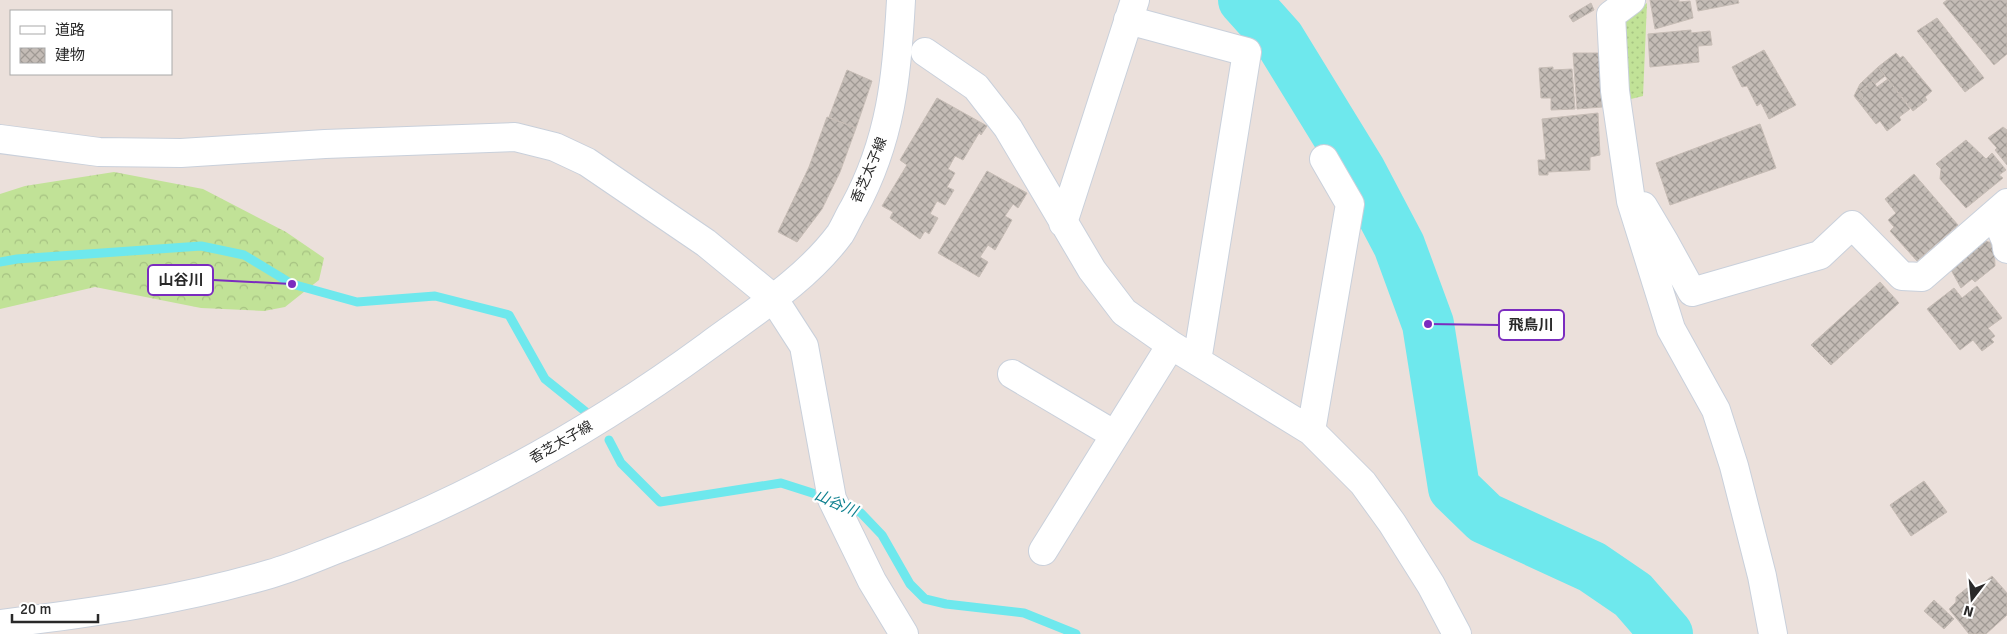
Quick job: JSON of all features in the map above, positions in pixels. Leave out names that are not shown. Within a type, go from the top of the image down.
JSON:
[{"type":"street","name":"香芝太子線","points":[[0,624],[94,612],[175,597],[271,574],[379,533],[469,492],[565,441],[669,375],[773,298],[812,265],[840,233],[865,187],[885,135],[895,85],[901,0]]},
{"type":"street","points":[[1631,0],[1611,15],[1615,91],[1631,202],[1671,329],[1716,410],[1734,466],[1757,558],[1773,634]]},
{"type":"street","points":[[1063,223],[1132,10],[1247,52],[1197,361]]},
{"type":"street","points":[[925,52],[976,87],[1008,128],[1092,270],[1124,312],[1171,345],[1311,431],[1363,483],[1392,523],[1431,585],[1457,634]]},
{"type":"street","points":[[0,139],[99,152],[181,153],[325,144],[515,137],[555,147],[587,162],[706,243],[773,298],[804,346],[832,499],[896,631]]},
{"type":"street","points":[[1311,431],[1350,204],[1324,160]]},
{"type":"street","points":[[1629,183],[1692,292],[1820,255],[1852,225],[1902,276],[1922,277],[2001,209]]},
{"type":"street","points":[[2001,209],[2007,249]]},
{"type":"street","points":[[1043,551],[1171,345]]},
{"type":"street","points":[[1012,374],[1115,435]]},
{"type":"green space","points":[[1647,3],[1643,96],[1627,100],[1624,20]]},
{"type":"green space","points":[[114,172],[203,189],[286,232],[324,258],[319,280],[285,307],[264,311],[201,308],[95,287],[0,309],[0,194],[25,186]]},
{"type":"building","points":[[1650,0],[1690,1],[1693,18],[1655,29]]},
{"type":"building","points":[[1696,0],[1738,0],[1739,3],[1698,11]]},
{"type":"building","points":[[1947,0],[2007,0],[2007,54],[1994,65],[1943,3]]},
{"type":"building","points":[[1591,3],[1594,10],[1573,22],[1569,16]]},
{"type":"building","points":[[1937,18],[1984,78],[1965,92],[1917,31]]},
{"type":"building","points":[[1691,30],[1691,33],[1710,31],[1712,45],[1698,46],[1699,62],[1650,67],[1648,34]]},
{"type":"building","points":[[1764,50],[1796,105],[1769,119],[1761,103],[1757,106],[1747,86],[1742,87],[1732,67]]},
{"type":"building","points":[[1573,53],[1599,53],[1602,107],[1577,109]]},
{"type":"building","points":[[1896,53],[1900,58],[1903,56],[1932,91],[1925,97],[1927,100],[1913,111],[1878,67]]},
{"type":"building","points":[[1553,67],[1553,70],[1572,69],[1575,109],[1551,110],[1551,98],[1541,98],[1539,68]]},
{"type":"building","points":[[1878,67],[1885,76],[1875,84],[1873,81],[1859,92],[1863,97],[1858,101],[1854,96],[1860,84]]},
{"type":"building","points":[[847,70],[872,81],[856,128],[829,117]]},
{"type":"building","points":[[1888,79],[1910,109],[1899,117],[1901,120],[1887,131],[1880,121],[1876,124],[1858,101],[1863,97],[1859,92],[1873,81],[1877,87]]},
{"type":"building","points":[[937,98],[987,126],[981,135],[979,133],[963,160],[955,156],[948,169],[955,173],[947,187],[954,190],[945,205],[937,201],[930,214],[938,218],[929,234],[925,231],[920,239],[890,218],[893,212],[882,206],[907,165],[900,160]]},
{"type":"building","points":[[1598,113],[1600,155],[1590,157],[1590,170],[1548,172],[1548,175],[1539,175],[1538,160],[1546,160],[1542,119]]},
{"type":"building","points":[[827,117],[856,128],[840,172],[822,209],[797,242],[778,232],[809,167]]},
{"type":"building","points":[[1760,124],[1776,168],[1670,205],[1656,163]]},
{"type":"building","points":[[2003,127],[2007,130],[2007,165],[1995,150],[1997,148],[1988,138]]},
{"type":"building","points":[[1966,140],[1986,159],[1992,153],[2006,170],[1999,175],[2003,178],[1966,208],[1940,179],[1941,169],[1936,164]]},
{"type":"building","points":[[987,171],[1027,193],[1018,208],[1013,204],[1005,216],[1012,220],[995,250],[988,245],[980,257],[988,262],[979,277],[938,253]]},
{"type":"building","points":[[1914,174],[1958,225],[1917,261],[1890,231],[1894,227],[1888,220],[1896,213],[1885,199]]},
{"type":"building","points":[[1984,241],[1994,243],[1995,266],[1975,282],[1972,279],[1961,288],[1950,268],[1961,262],[1960,257]]},
{"type":"building","points":[[1880,282],[1899,303],[1831,365],[1811,345]]},
{"type":"building","points":[[1977,286],[2002,318],[1988,328],[1995,336],[1991,339],[1994,342],[1982,351],[1973,340],[1960,350],[1927,309],[1954,288],[1962,298]]},
{"type":"building","points":[[1924,481],[1947,512],[1911,536],[1890,505]]},
{"type":"building","points":[[1992,576],[2007,593],[2007,615],[1986,634],[1969,634],[1949,609],[1956,602],[1956,597],[1967,588],[1974,591]]},
{"type":"building","points":[[1934,600],[1954,619],[1944,629],[1924,611]]},
{"type":"waterway","points":[[1244,0],[1279,39],[1360,171],[1399,245],[1428,324],[1454,488],[1485,518],[1592,567],[1633,595],[1667,634]]},
{"type":"waterway","name":"山谷川","points":[[0,262],[17,259],[201,246],[244,255],[292,284],[357,302],[435,296],[509,315],[545,379],[586,412]]},
{"type":"waterway","name":"山谷川","points":[[609,440],[621,463],[660,502],[781,483],[828,498]]},
{"type":"waterway","name":"山谷川","points":[[843,504],[861,513],[882,535],[910,584],[925,599],[946,604],[1024,613],[1076,634]]},
{"type":"place","name":"山谷川","points":[[292,284]]},
{"type":"place","name":"飛鳥川","points":[[1428,324]]}]
